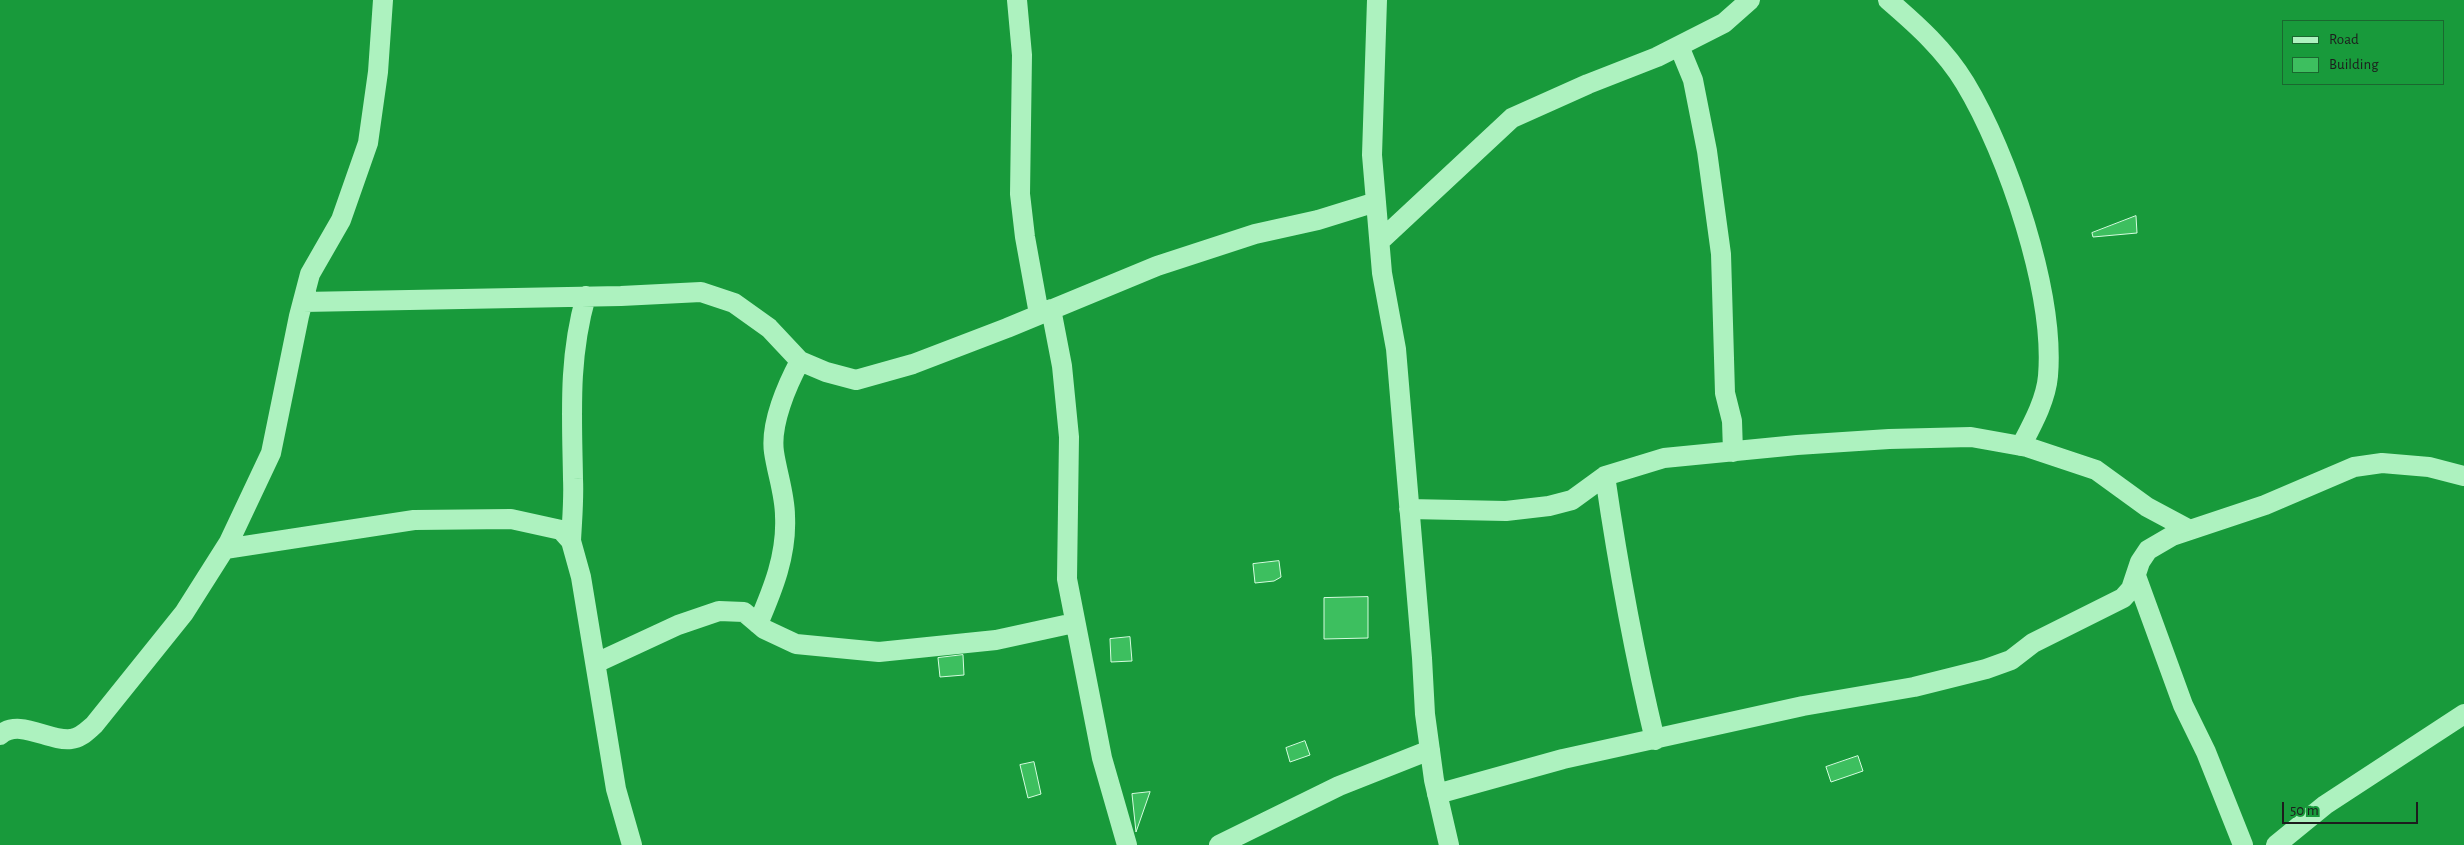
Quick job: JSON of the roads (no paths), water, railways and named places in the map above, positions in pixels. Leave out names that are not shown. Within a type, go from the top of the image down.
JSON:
[{"type":"street","points":[[0,735],[16,729],[57,739],[80,737],[94,725],[184,612],[225,549],[271,453],[302,302],[310,274],[341,220],[368,143],[378,72],[383,0]]},
{"type":"street","points":[[1016,0],[1022,55],[1020,194],[1024,237],[1062,366],[1069,437],[1067,580],[1102,758],[1127,845]]},
{"type":"street","points":[[1377,0],[1372,155],[1382,273],[1396,349],[1430,750],[1437,794],[1449,845]]},
{"type":"street","points":[[1380,242],[1512,118],[1588,84],[1657,57],[1724,23],[1750,0]]},
{"type":"street","points":[[1888,0],[1929,36],[1965,82],[1988,126],[2016,198],[2037,264],[2048,348],[2048,377],[2038,412],[2021,446]]},
{"type":"street","points":[[1679,46],[1693,80],[1707,151],[1721,254],[1725,393],[1732,421],[1733,452]]},
{"type":"street","points":[[302,302],[701,292],[734,303],[769,328],[800,360],[826,372],[856,380],[913,364],[1157,266],[1255,234],[1318,220],[1376,202]]},
{"type":"street","points":[[586,296],[577,327],[572,359],[573,482],[571,541],[581,578],[616,789],[632,845]]},
{"type":"street","points":[[758,624],[776,583],[782,556],[786,517],[773,450],[777,421],[788,383],[800,360]]},
{"type":"street","points":[[1409,509],[1506,511],[1549,506],[1572,500],[1604,476],[1664,458],[1797,445],[1916,438],[1971,437],[2021,446],[2096,470],[2147,507],[2190,530]]},
{"type":"street","points":[[1437,794],[1564,760],[1803,706],[1914,687],[1986,669],[2011,660],[2042,639],[2123,598],[2131,589],[2140,562],[2148,550],[2172,536],[2265,505],[2354,467],[2382,464],[2429,467],[2464,476]]},
{"type":"street","points":[[1604,476],[1633,644],[1655,740]]},
{"type":"street","points":[[225,549],[414,520],[464,518],[511,519],[554,527],[561,530],[571,541]]},
{"type":"street","points":[[2136,576],[2183,705],[2206,752],[2243,845]]},
{"type":"street","points":[[596,663],[678,625],[719,611],[744,612],[764,629],[796,644],[879,652],[996,640],[1074,623]]},
{"type":"street","points":[[2276,845],[2326,805],[2464,714]]},
{"type":"street","points":[[1219,845],[1339,786],[1430,750]]}]
